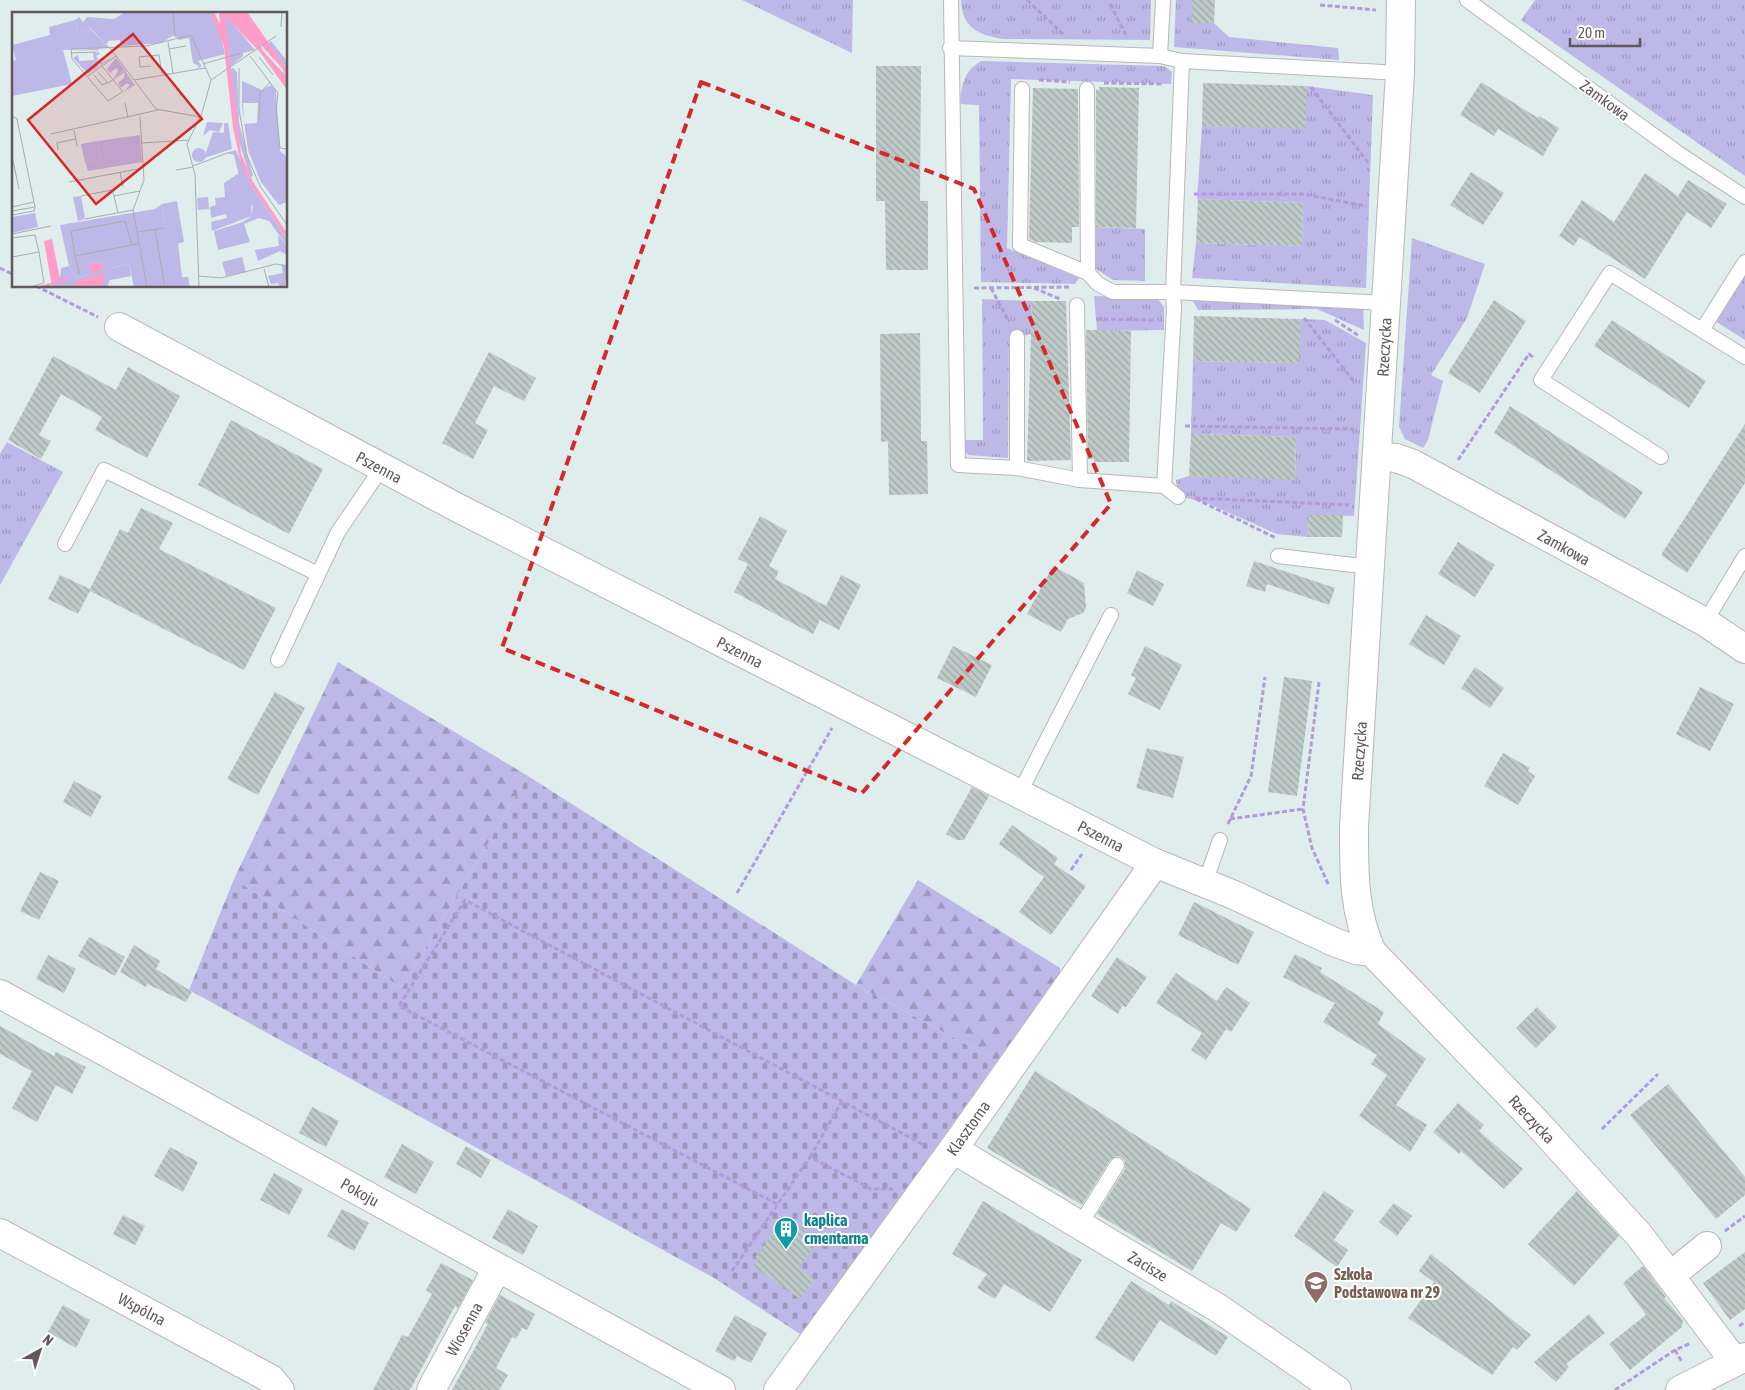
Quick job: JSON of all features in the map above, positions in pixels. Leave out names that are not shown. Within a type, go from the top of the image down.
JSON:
[{"type":"street","name":"Rzeczycka","points":[[1390,5],[1400,73],[1354,846],[1357,906],[1361,928],[1372,952],[1537,1123],[1639,1235],[1670,1276],[1740,1359]]},
{"type":"street","name":"Pszenna","points":[[119,328],[381,468],[1155,863],[1205,883],[1334,942],[1356,950],[1372,952]]},
{"type":"street","name":"Zamkowa","points":[[1378,456],[1396,458],[1413,464],[1705,622],[1745,649]]},
{"type":"street","name":"Klasztorna","points":[[778,1390],[914,1203],[944,1152],[1155,863]]},
{"type":"street","name":"Pokoju","points":[[0,994],[720,1390]]},
{"type":"street","name":"Zacisze","points":[[944,1152],[1080,1225],[1218,1308],[1338,1390]]},
{"type":"street","name":"Wspólna","points":[[0,1233],[272,1379],[280,1390]]},
{"type":"street","points":[[1670,1276],[1707,1246]]},
{"type":"street","name":"Wiosenna","points":[[430,1390],[498,1268]]},
{"type":"street","points":[[1680,1390],[1740,1359]]},
{"type":"lane","points":[[951,0],[950,48],[958,465],[1017,468],[1080,480],[1164,486],[1178,497]]},
{"type":"lane","points":[[1160,56],[1163,0]]},
{"type":"lane","name":"Zamkowa","points":[[1466,0],[1678,153],[1745,197]]},
{"type":"lane","points":[[950,48],[1160,56],[1182,61],[1400,73]]},
{"type":"lane","points":[[1164,486],[1169,426],[1182,61]]},
{"type":"lane","points":[[1022,89],[1020,246],[1088,273],[1098,284],[1113,292],[1173,292],[1386,304]]},
{"type":"lane","points":[[1087,90],[1088,273]]},
{"type":"lane","points":[[1702,330],[1745,262]]},
{"type":"lane","points":[[1661,457],[1541,380],[1610,273],[1745,357]]},
{"type":"lane","points":[[1077,312],[1080,480]]},
{"type":"lane","points":[[1017,337],[1017,468]]},
{"type":"lane","points":[[278,660],[338,532],[381,468]]},
{"type":"lane","points":[[65,544],[104,470],[318,574]]},
{"type":"lane","points":[[1278,556],[1370,567]]},
{"type":"lane","points":[[1705,622],[1745,556]]},
{"type":"lane","points":[[1019,794],[1111,615]]},
{"type":"lane","points":[[1205,883],[1220,840]]},
{"type":"lane","points":[[1080,1225],[1116,1165]]},
{"type":"path","points":[[1027,0],[1082,53]]},
{"type":"path","points":[[1110,4],[1128,40]]},
{"type":"path","points":[[1320,5],[1390,5]]},
{"type":"path","points":[[1308,82],[1370,166]]},
{"type":"path","points":[[1177,194],[1302,194],[1369,207]]},
{"type":"path","points":[[0,268],[12,274]]},
{"type":"path","points":[[1032,287],[1077,312],[1173,320]]},
{"type":"path","points":[[40,288],[119,328]]},
{"type":"path","points":[[1017,337],[991,288],[1074,288]]},
{"type":"path","points":[[1302,316],[1361,390]]},
{"type":"path","points":[[1452,468],[1529,354]]},
{"type":"path","points":[[1169,426],[1355,429]]},
{"type":"path","points":[[1278,539],[1193,498],[1359,506]]},
{"type":"path","points":[[1220,840],[1251,776],[1265,677]]},
{"type":"path","points":[[1319,682],[1303,809],[1312,848],[1333,894]]},
{"type":"path","points":[[737,893],[845,705]]},
{"type":"path","points":[[1230,819],[1303,809]]},
{"type":"path","points":[[778,1204],[399,1006],[465,900],[842,1102],[944,1152]]},
{"type":"path","points":[[1602,1130],[1658,1074]]},
{"type":"path","points":[[732,1271],[810,1157],[842,1102]]},
{"type":"path","points":[[810,1157],[871,1189],[891,1188],[914,1203]]},
{"type":"path","points":[[1615,1390],[1676,1350],[1693,1342]]},
{"type":"highlighted area","points":[[701,82],[974,189],[1111,504],[862,793],[502,648]]},
{"type":"green space","points":[[742,0],[853,0],[852,53]]},
{"type":"green space","points":[[961,0],[1151,0],[1150,40],[1003,39],[979,32],[968,24],[964,17]]},
{"type":"green space","points":[[1071,0],[1123,0],[1123,4],[1071,2]]},
{"type":"green space","points":[[1176,0],[1192,0],[1192,23],[1214,23],[1229,37],[1338,48],[1339,60],[1174,47]]},
{"type":"green space","points":[[1535,0],[1745,0],[1745,176],[1521,20]]},
{"type":"green space","points":[[981,61],[1164,66],[1172,72],[1171,84],[1011,79],[1007,248],[1079,278],[1075,284],[981,282],[979,105],[961,104],[960,101],[965,78],[971,69]]},
{"type":"green space","points":[[1307,86],[1373,95],[1366,288],[1192,278],[1196,243],[1302,246],[1303,203],[1197,199],[1202,126],[1253,127]]},
{"type":"green space","points":[[1096,227],[1145,229],[1145,281],[1113,280],[1096,269]]},
{"type":"green space","points":[[1412,238],[1485,264],[1467,318],[1431,375],[1443,381],[1428,440],[1423,448],[1405,439],[1399,427]]},
{"type":"green space","points":[[1745,274],[1745,340],[1715,321]]},
{"type":"green space","points":[[1094,296],[1157,298],[1164,307],[1164,330],[1097,331]]},
{"type":"green space","points":[[982,299],[1032,301],[1031,334],[1009,339],[1008,458],[968,455],[964,450],[963,440],[983,440]]},
{"type":"green space","points":[[1192,299],[1363,304],[1364,330],[1317,309],[1198,310]]},
{"type":"green space","points":[[1300,319],[1325,320],[1366,343],[1354,516],[1309,515],[1308,537],[1277,534],[1207,503],[1178,496],[1176,480],[1189,476],[1295,479],[1296,437],[1191,434],[1193,361],[1298,363]]},
{"type":"green space","points":[[7,442],[63,472],[0,585],[0,454]]},
{"type":"green space","points":[[338,662],[528,776],[402,988],[234,879]]},
{"type":"green space","points":[[528,776],[856,985],[997,1061],[803,1336],[714,1278],[189,990],[234,879],[402,988]]},
{"type":"green space","points":[[918,880],[1060,968],[1060,975],[997,1061],[856,985]]},
{"type":"building","points":[[1192,0],[1215,0],[1214,23],[1191,23]]},
{"type":"building","points":[[876,66],[921,66],[920,201],[928,201],[928,270],[886,270],[885,201],[876,201]]},
{"type":"building","points":[[1481,82],[1538,118],[1539,116],[1559,128],[1543,156],[1498,129],[1494,136],[1460,115]]},
{"type":"building","points":[[1203,83],[1307,86],[1305,129],[1202,126]]},
{"type":"building","points":[[1099,87],[1139,88],[1136,228],[1096,227],[1096,90],[1099,90]]},
{"type":"building","points":[[1033,88],[1078,89],[1079,227],[1072,227],[1072,243],[1036,242],[1029,239]]},
{"type":"building","points":[[1471,172],[1504,193],[1483,225],[1450,205]]},
{"type":"building","points":[[1645,173],[1678,196],[1688,180],[1727,204],[1711,228],[1687,212],[1645,279],[1579,237],[1574,246],[1559,236],[1582,200],[1614,222]]},
{"type":"building","points":[[1198,199],[1303,203],[1302,246],[1196,243]]},
{"type":"building","points":[[1494,300],[1526,321],[1480,393],[1448,373]]},
{"type":"building","points":[[1032,301],[1066,301],[1071,460],[1027,461]]},
{"type":"building","points":[[1194,316],[1300,319],[1299,363],[1193,361]]},
{"type":"building","points":[[1612,320],[1706,381],[1689,408],[1594,346]]},
{"type":"building","points":[[1086,330],[1131,331],[1129,462],[1094,462],[1094,459],[1088,459]]},
{"type":"building","points":[[920,333],[921,441],[927,441],[928,494],[889,495],[888,441],[881,442],[880,334]]},
{"type":"building","points":[[489,352],[536,378],[524,401],[494,386],[475,423],[488,430],[473,459],[442,443]]},
{"type":"building","points":[[53,356],[116,390],[128,367],[180,396],[147,458],[95,430],[102,417],[61,394],[39,435],[51,441],[41,459],[8,440]]},
{"type":"building","points":[[1510,406],[1643,492],[1625,519],[1494,433]]},
{"type":"building","points":[[231,420],[323,469],[289,534],[198,485]]},
{"type":"building","points":[[1745,424],[1745,483],[1687,573],[1661,555]]},
{"type":"building","points":[[1191,434],[1296,437],[1295,480],[1189,476]]},
{"type":"building","points":[[141,508],[173,523],[159,549],[276,608],[244,670],[90,591],[78,614],[48,599],[60,575],[90,589],[120,529],[128,533]]},
{"type":"building","points":[[1309,515],[1343,515],[1342,537],[1308,537]]},
{"type":"building","points":[[760,516],[787,531],[769,566],[779,571],[775,579],[826,606],[841,575],[861,585],[839,630],[820,620],[813,634],[734,592],[748,564],[738,559]]},
{"type":"building","points":[[1458,542],[1495,565],[1475,597],[1438,574]]},
{"type":"building","points":[[1254,561],[1335,588],[1329,605],[1267,584],[1265,592],[1246,586]]},
{"type":"building","points":[[1053,566],[1084,583],[1086,608],[1083,613],[1068,619],[1061,632],[1027,614]]},
{"type":"building","points":[[1137,570],[1164,584],[1153,606],[1127,593]]},
{"type":"building","points":[[1426,615],[1461,636],[1444,665],[1409,644]]},
{"type":"building","points":[[953,646],[992,665],[976,697],[937,678]]},
{"type":"building","points":[[1145,646],[1182,665],[1160,710],[1128,694],[1136,678],[1131,675]]},
{"type":"building","points":[[1475,667],[1504,688],[1490,708],[1461,688]]},
{"type":"building","points":[[1284,677],[1312,681],[1297,796],[1268,792]]},
{"type":"building","points":[[1700,687],[1734,704],[1710,751],[1676,734]]},
{"type":"building","points":[[275,692],[305,708],[258,795],[227,779]]},
{"type":"building","points":[[1147,748],[1184,757],[1173,798],[1136,788]]},
{"type":"building","points":[[1503,753],[1530,768],[1528,771],[1535,776],[1518,805],[1484,786]]},
{"type":"building","points":[[74,781],[102,796],[91,817],[63,802]]},
{"type":"building","points":[[972,787],[989,796],[964,840],[957,840],[946,834]]},
{"type":"building","points":[[1012,825],[1058,858],[1054,864],[1086,886],[1051,935],[1019,912],[1044,877],[999,844]]},
{"type":"building","points":[[40,872],[59,881],[39,920],[20,911]]},
{"type":"building","points":[[1194,902],[1254,932],[1238,965],[1178,935]]},
{"type":"building","points":[[89,937],[125,957],[115,976],[78,956]]},
{"type":"building","points":[[134,945],[160,961],[156,969],[192,992],[186,1002],[147,984],[146,987],[120,972]]},
{"type":"building","points":[[1295,954],[1322,968],[1320,972],[1384,1012],[1378,1024],[1426,1059],[1396,1105],[1427,1125],[1410,1152],[1359,1116],[1387,1075],[1371,1064],[1377,1055],[1323,1022],[1335,1003],[1283,977]]},
{"type":"building","points":[[48,955],[76,969],[64,993],[36,979]]},
{"type":"building","points":[[1117,957],[1147,977],[1126,1007],[1122,1006],[1118,1014],[1091,996]]},
{"type":"building","points":[[1176,973],[1217,1001],[1226,987],[1250,1003],[1231,1032],[1226,1029],[1206,1060],[1191,1050],[1202,1033],[1156,1003]]},
{"type":"building","points":[[1537,1007],[1557,1027],[1536,1048],[1516,1028]]},
{"type":"building","points":[[0,1026],[54,1056],[56,1052],[86,1067],[72,1094],[56,1085],[37,1122],[12,1108],[32,1071],[0,1054]]},
{"type":"building","points":[[1035,1071],[1251,1209],[1236,1232],[1221,1223],[1192,1271],[1097,1214],[1125,1169],[1125,1161],[1121,1157],[1117,1156],[1110,1160],[1082,1205],[987,1148]]},
{"type":"building","points":[[1668,1084],[1745,1177],[1745,1195],[1716,1219],[1630,1115]]},
{"type":"building","points":[[1458,1103],[1484,1125],[1479,1131],[1523,1169],[1504,1189],[1461,1151],[1459,1154],[1433,1132]]},
{"type":"building","points":[[312,1107],[339,1121],[326,1147],[299,1133]]},
{"type":"building","points":[[402,1144],[434,1162],[416,1194],[384,1177]]},
{"type":"building","points":[[466,1146],[491,1160],[481,1178],[456,1164]]},
{"type":"building","points":[[170,1147],[198,1162],[183,1192],[154,1176]]},
{"type":"building","points":[[274,1173],[303,1189],[289,1215],[260,1200]]},
{"type":"building","points":[[1324,1191],[1354,1211],[1334,1240],[1348,1250],[1337,1267],[1294,1236]]},
{"type":"building","points":[[1577,1191],[1619,1236],[1574,1286],[1528,1244]]},
{"type":"building","points":[[983,1201],[1082,1260],[1050,1312],[1004,1284],[995,1299],[977,1288],[987,1274],[952,1254]]},
{"type":"building","points":[[1394,1203],[1412,1216],[1397,1236],[1379,1222]]},
{"type":"building","points":[[342,1209],[369,1223],[354,1251],[327,1236]]},
{"type":"building","points":[[508,1209],[538,1226],[523,1255],[492,1238]]},
{"type":"building","points":[[123,1215],[145,1226],[135,1245],[113,1234]]},
{"type":"building","name":"kaplica cmentarna","points":[[784,1217],[818,1241],[799,1268],[815,1279],[800,1299],[753,1266],[758,1260],[755,1258]]},
{"type":"building","points":[[1745,1252],[1745,1309],[1730,1320],[1703,1283]]},
{"type":"building","points":[[1431,1254],[1531,1335],[1517,1350],[1513,1347],[1492,1375],[1408,1318],[1434,1282],[1419,1271]]},
{"type":"building","points":[[441,1263],[473,1280],[458,1308],[455,1306],[410,1390],[373,1390],[402,1335],[408,1337],[432,1294],[426,1290]]},
{"type":"building","points":[[1643,1266],[1666,1297],[1664,1298],[1683,1320],[1682,1327],[1630,1370],[1609,1344],[1646,1315],[1623,1283]]},
{"type":"building","points":[[1131,1281],[1169,1305],[1171,1301],[1228,1337],[1216,1356],[1160,1320],[1133,1362],[1095,1338]]},
{"type":"building","points":[[500,1295],[535,1314],[527,1330],[522,1328],[516,1339],[512,1337],[496,1368],[508,1375],[499,1390],[452,1390],[488,1324],[485,1323]]},
{"type":"building","points":[[63,1305],[90,1320],[76,1348],[48,1332]]},
{"type":"building","points":[[1589,1314],[1605,1333],[1566,1364],[1569,1367],[1556,1382],[1534,1362]]},
{"type":"building","points":[[735,1315],[767,1333],[751,1363],[737,1356],[734,1361],[715,1351]]},
{"type":"place","name":"kaplica cmentarna","points":[[786,1250]]},
{"type":"place","name":"Szkoła Podstawowa nr 29","points":[[1316,1304]]}]
